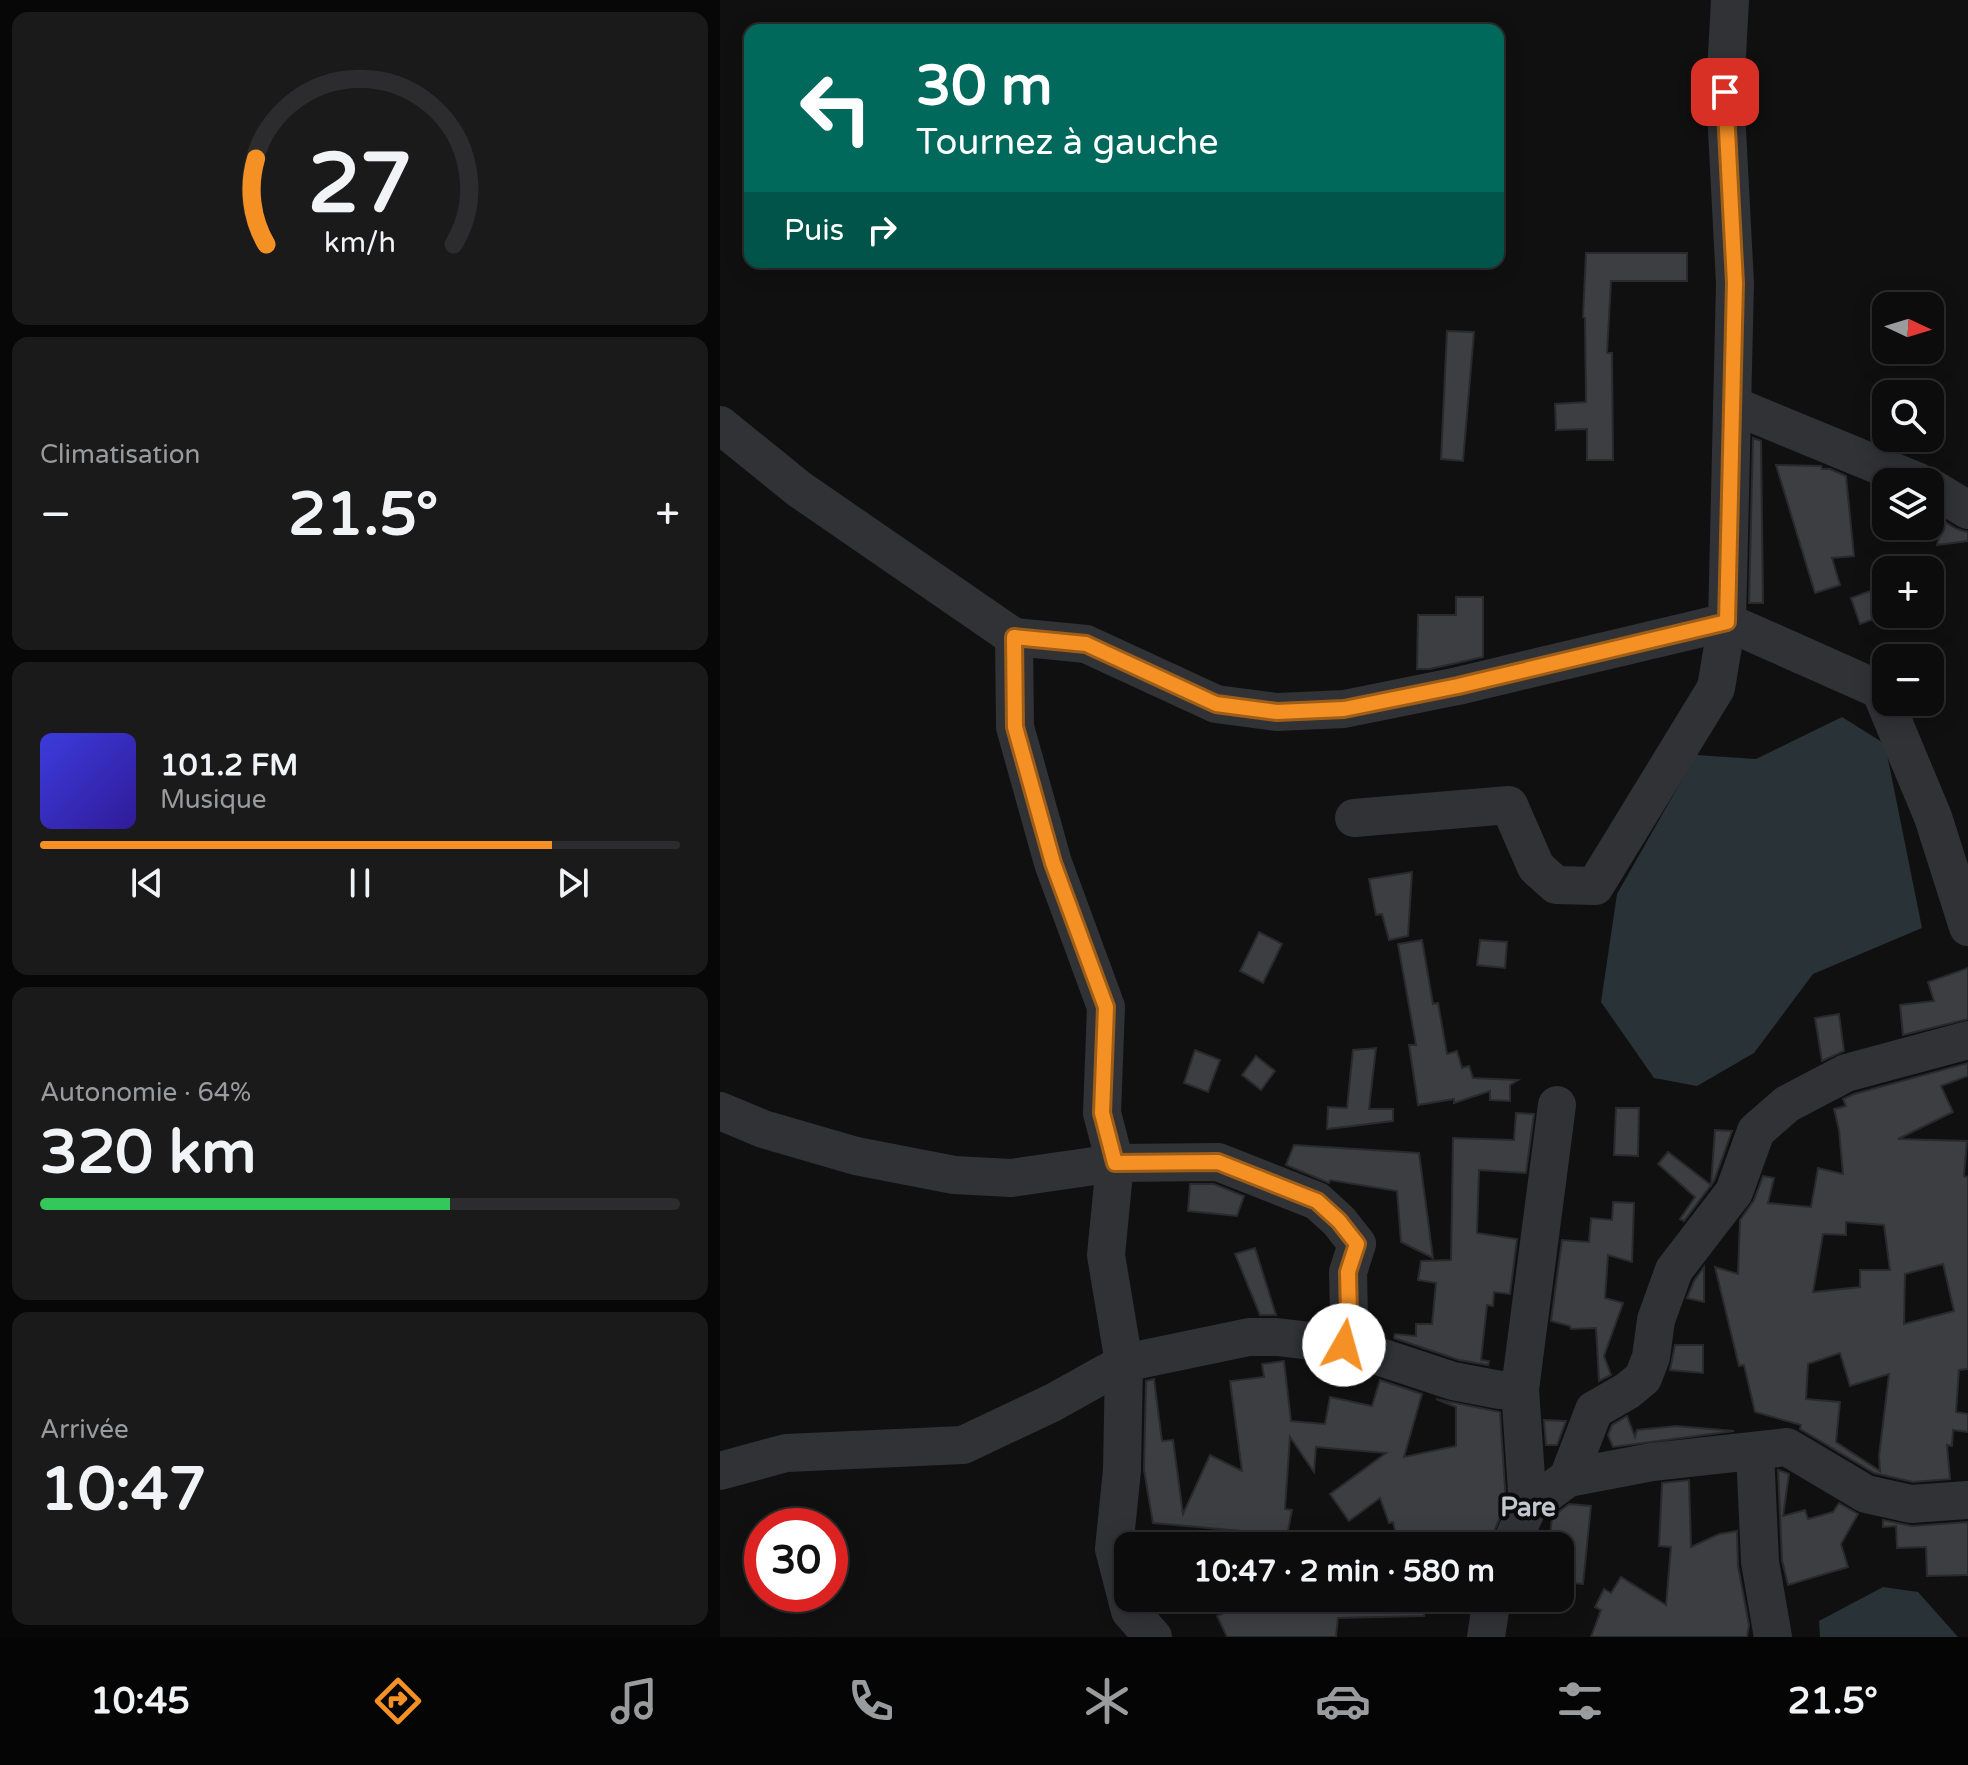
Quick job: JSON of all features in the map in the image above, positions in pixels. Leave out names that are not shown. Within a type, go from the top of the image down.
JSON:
[{"type":"street","points":[[1354,818],[1509,805],[1536,867],[1556,885],[1595,886],[1716,688],[1727,622],[1735,283],[1725,92],[1730,0]]},
{"type":"street","points":[[1732,405],[1885,468]]},
{"type":"street","points":[[720,425],[799,489],[1014,637],[1086,644],[1216,704],[1277,712],[1344,709],[1458,686],[1727,622],[1880,690],[1933,817],[1968,927]]},
{"type":"street","points":[[1944,495],[1968,510]]},
{"type":"street","points":[[1014,637],[1015,727],[1053,863],[1106,1007],[1102,1113],[1115,1163],[1106,1255],[1124,1363],[1122,1470],[1114,1549],[1130,1611],[1153,1637]]},
{"type":"street","points":[[1568,1478],[1594,1410],[1643,1378],[1651,1357],[1656,1320],[1674,1270],[1734,1192],[1756,1131],[1787,1104],[1846,1073],[1968,1040]]},
{"type":"street","points":[[1516,1532],[1528,1507],[1520,1389],[1557,1105]]},
{"type":"street","points":[[720,1111],[763,1129],[856,1156],[954,1175],[1011,1178],[1115,1163],[1218,1162],[1317,1201],[1339,1221],[1357,1244],[1348,1272],[1349,1316],[1344,1345]]},
{"type":"street","points":[[720,1471],[786,1453],[963,1445],[1052,1403],[1124,1363],[1249,1337],[1344,1345],[1453,1381],[1491,1389],[1520,1389]]},
{"type":"street","points":[[1528,1507],[1568,1478],[1652,1462],[1787,1447],[1866,1494],[1911,1504],[1968,1500]]},
{"type":"street","points":[[1755,1451],[1760,1562],[1773,1637]]},
{"type":"street","points":[[1486,1637],[1490,1612]]},
{"type":"shaded area","points":[[1842,717],[1885,744],[1922,928],[1813,974],[1754,1053],[1697,1086],[1654,1078],[1601,1002],[1617,894],[1696,755],[1756,759]]},
{"type":"shaded area","points":[[1883,1587],[1918,1592],[1958,1637],[1820,1637],[1819,1621]]},
{"type":"building","points":[[1586,253],[1687,253],[1687,281],[1611,281],[1607,353],[1612,353],[1613,460],[1587,460],[1587,429],[1556,430],[1555,404],[1586,402],[1583,317]]},
{"type":"building","points":[[1447,331],[1474,332],[1463,461],[1441,459]]},
{"type":"building","points":[[1753,438],[1761,441],[1763,603],[1749,603]]},
{"type":"building","points":[[1776,465],[1821,466],[1822,469],[1846,476],[1854,556],[1832,558],[1840,585],[1815,593]]},
{"type":"building","points":[[1944,521],[1968,532],[1968,541],[1937,545],[1938,540],[1944,540]]},
{"type":"building","points":[[1870,591],[1872,620],[1860,624],[1851,598]]},
{"type":"building","points":[[1456,597],[1483,597],[1483,657],[1417,669],[1418,615],[1456,615]]},
{"type":"building","points":[[1412,872],[1408,936],[1389,940],[1382,914],[1376,915],[1369,879]]},
{"type":"building","points":[[1259,932],[1282,944],[1263,983],[1240,971]]},
{"type":"building","points":[[1422,940],[1433,1004],[1438,1003],[1447,1054],[1457,1051],[1462,1068],[1469,1066],[1473,1078],[1518,1080],[1510,1085],[1510,1101],[1490,1100],[1490,1091],[1454,1103],[1454,1099],[1418,1105],[1409,1045],[1416,1045],[1398,944]]},
{"type":"building","points":[[1480,940],[1507,942],[1505,968],[1477,965]]},
{"type":"building","points":[[1968,968],[1968,1019],[1903,1035],[1900,1005],[1934,1001],[1928,982]]},
{"type":"building","points":[[1839,1014],[1844,1051],[1822,1061],[1815,1018]]},
{"type":"building","points":[[1376,1048],[1369,1109],[1393,1109],[1393,1121],[1327,1129],[1328,1107],[1347,1108],[1353,1050]]},
{"type":"building","points":[[1195,1050],[1220,1060],[1208,1092],[1184,1083]]},
{"type":"building","points":[[1256,1056],[1275,1071],[1261,1090],[1242,1075]]},
{"type":"building","points":[[1968,1063],[1968,1076],[1941,1086],[1953,1112],[1898,1139],[1967,1141],[1964,1176],[1968,1177],[1968,1369],[1959,1370],[1956,1412],[1968,1414],[1968,1432],[1953,1430],[1952,1446],[1947,1445],[1950,1479],[1913,1482],[1874,1473],[1800,1429],[1801,1425],[1755,1412],[1744,1365],[1739,1366],[1715,1267],[1738,1274],[1740,1220],[1754,1200],[1763,1176],[1774,1178],[1768,1203],[1811,1207],[1818,1168],[1843,1174],[1834,1109],[1846,1106],[1843,1099]],"holes":[[[1846,1222],[1884,1225],[1890,1270],[1860,1270],[1860,1287],[1813,1292],[1823,1234],[1846,1235]],[[1943,1264],[1954,1311],[1904,1324],[1905,1274]],[[1840,1353],[1850,1386],[1889,1374],[1880,1471],[1836,1442],[1840,1402],[1806,1399],[1808,1364]]]},
{"type":"building","points":[[1616,1108],[1639,1108],[1638,1156],[1614,1155]]},
{"type":"building","points":[[1516,1113],[1534,1114],[1526,1173],[1479,1170],[1477,1233],[1517,1239],[1510,1294],[1494,1292],[1493,1306],[1487,1305],[1481,1360],[1489,1361],[1488,1365],[1459,1360],[1394,1338],[1395,1334],[1416,1336],[1416,1324],[1432,1324],[1436,1283],[1418,1280],[1421,1261],[1451,1260],[1453,1138],[1514,1140]]},
{"type":"building","points":[[1715,1130],[1732,1131],[1714,1181],[1711,1185]]},
{"type":"building","points":[[1294,1145],[1419,1153],[1433,1258],[1401,1242],[1397,1191],[1330,1180],[1329,1183],[1286,1165]]},
{"type":"building","points":[[1668,1152],[1711,1185],[1684,1221],[1680,1219],[1695,1197],[1658,1164]]},
{"type":"building","points":[[1190,1184],[1214,1184],[1244,1196],[1237,1216],[1188,1211]]},
{"type":"building","points":[[1613,1202],[1634,1203],[1632,1262],[1608,1255],[1605,1298],[1623,1303],[1604,1356],[1611,1375],[1599,1381],[1596,1328],[1571,1329],[1570,1326],[1551,1321],[1562,1240],[1589,1242],[1591,1218],[1612,1220]]},
{"type":"building","points":[[1255,1248],[1276,1315],[1260,1315],[1235,1254]]},
{"type":"building","points":[[1704,1267],[1704,1302],[1687,1298],[1694,1281]]},
{"type":"building","points":[[1675,1345],[1703,1345],[1703,1373],[1670,1370]]},
{"type":"building","points":[[1284,1361],[1291,1421],[1325,1424],[1330,1397],[1372,1406],[1380,1380],[1422,1394],[1404,1457],[1456,1446],[1456,1407],[1436,1399],[1500,1412],[1506,1503],[1494,1532],[1395,1532],[1380,1498],[1349,1521],[1330,1494],[1386,1453],[1316,1447],[1314,1472],[1290,1437],[1285,1509],[1292,1510],[1288,1532],[1153,1523],[1144,1470],[1146,1381],[1154,1379],[1162,1441],[1173,1440],[1183,1514],[1210,1455],[1242,1471],[1230,1381],[1264,1377],[1262,1364]]},
{"type":"building","points":[[1627,1416],[1635,1437],[1637,1430],[1676,1426],[1734,1431],[1613,1447],[1608,1435],[1612,1425]]},
{"type":"building","points":[[1544,1420],[1566,1421],[1557,1445],[1546,1445]]},
{"type":"building","points":[[1778,1470],[1789,1474],[1783,1516],[1805,1510],[1808,1519],[1833,1512],[1839,1503],[1858,1514],[1841,1544],[1848,1567],[1788,1585],[1782,1560]]},
{"type":"building","points":[[1689,1480],[1691,1547],[1719,1534],[1737,1531],[1738,1566],[1749,1625],[1747,1637],[1591,1637],[1601,1610],[1595,1607],[1604,1589],[1611,1593],[1621,1577],[1666,1605],[1671,1547],[1659,1546],[1662,1483]]},
{"type":"building","points":[[1569,1504],[1591,1506],[1583,1584],[1574,1583],[1574,1532],[1550,1532],[1552,1517]]},
{"type":"building","points":[[1883,1520],[1912,1526],[1968,1522],[1968,1575],[1927,1576],[1926,1547],[1897,1548],[1896,1526],[1883,1527]]},
{"type":"building","points":[[1226,1612],[1424,1612],[1424,1616],[1338,1618],[1336,1637],[1227,1637],[1217,1616]]},
{"type":"district","name":"Pare","points":[[1528,1507]]},
{"type":"route","points":[[1344,1345],[1349,1316],[1348,1272],[1357,1244],[1339,1221],[1317,1201],[1218,1162],[1115,1163],[1102,1113],[1106,1007],[1053,863],[1015,727],[1014,637],[1086,644],[1216,704],[1277,712],[1344,709],[1458,686],[1727,622],[1735,283],[1725,92]]}]
